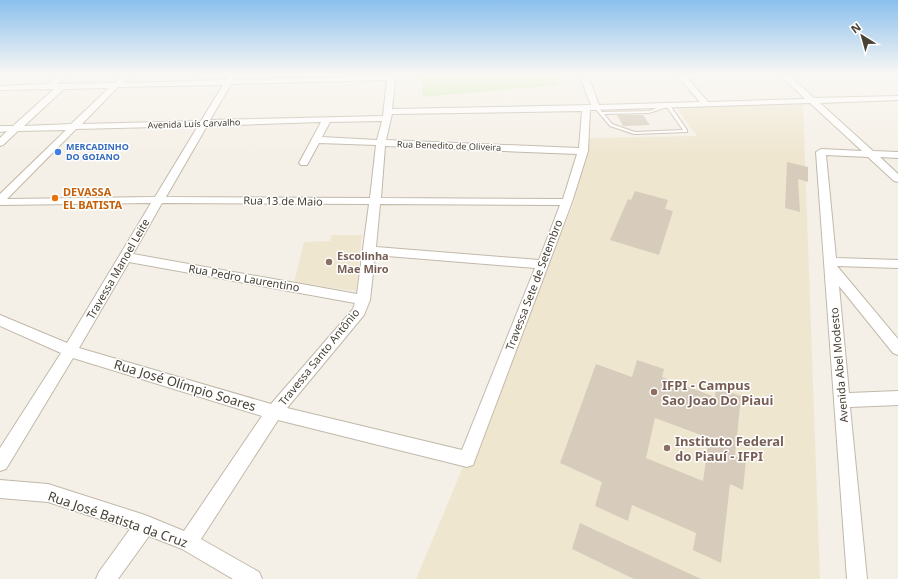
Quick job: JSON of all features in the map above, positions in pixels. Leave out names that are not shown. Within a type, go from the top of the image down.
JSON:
[{"type":"street","points":[[0,143],[46,101]]},
{"type":"street","points":[[0,201],[101,101]]},
{"type":"street","name":"Travessa Manoel Leite","points":[[0,463],[71,351],[158,200],[217,101]]},
{"type":"street","name":"Travessa Santo Antônio","points":[[188,542],[274,412],[359,310],[363,300],[370,251],[381,143],[388,115],[389,101]]},
{"type":"street","name":"Travessa Sete de Setembro","points":[[467,458],[567,202],[594,110],[591,101]]},
{"type":"street","name":"Avenida Luís Carvalho","points":[[0,129],[204,124],[388,115],[594,110],[668,105],[811,101]]},
{"type":"street","points":[[812,101],[898,179]]},
{"type":"street","points":[[304,163],[326,119]]},
{"type":"street","name":"Rua Benedito de Oliveira","points":[[316,140],[583,150]]},
{"type":"street","name":"Avenida Abel Modesto","points":[[857,579],[821,152],[870,154]]},
{"type":"street","points":[[870,154],[898,154]]},
{"type":"street","name":"Rua 13 de Maio","points":[[0,201],[158,200],[567,202]]},
{"type":"street","points":[[370,251],[542,264]]},
{"type":"street","name":"Rua Pedro Laurentino","points":[[125,257],[363,300]]},
{"type":"street","points":[[831,265],[898,264]]},
{"type":"street","points":[[831,265],[898,349]]},
{"type":"street","name":"Rua José Olímpio Soares","points":[[0,320],[71,351],[274,412],[467,458]]},
{"type":"street","points":[[842,400],[898,398]]},
{"type":"street","name":"Rua José Batista da Cruz","points":[[0,489],[48,493],[145,525],[188,542],[252,579]]},
{"type":"street","points":[[106,579],[145,525]]},
{"type":"lane","points":[[594,110],[611,125],[635,133],[686,131],[668,105]]},
{"type":"shaded area","name":"IFPI - Campus Sao Joao Do Piaui","points":[[803,104],[820,579],[416,579],[573,205],[589,138],[697,136],[676,107]]},
{"type":"shaded area","name":"Escolinha Mae Miro","points":[[332,235],[362,235],[356,291],[294,283],[304,242],[330,241]]},
{"type":"building","points":[[617,115],[643,115],[650,125],[623,126]]},
{"type":"building","points":[[787,162],[808,167],[808,182],[798,179],[800,212],[785,208]]},
{"type":"building","points":[[635,191],[668,200],[665,209],[673,211],[659,255],[610,240],[628,199],[631,200]]},
{"type":"building","points":[[637,360],[664,369],[662,377],[715,397],[716,387],[741,396],[735,456],[746,460],[743,490],[730,484],[721,563],[693,550],[696,533],[632,505],[628,521],[595,506],[602,482],[560,463],[596,364],[632,377]],"holes":[[[655,418],[709,438],[703,481],[646,458]]]},
{"type":"building","points":[[580,523],[701,579],[634,579],[572,549]]},
{"type":"place","name":"MERCADINHO DO GOIANO","points":[[58,152]]},
{"type":"place","name":"DEVASSA EL BATISTA","points":[[55,198]]},
{"type":"place","name":"Escolinha Mae Miro","points":[[329,262]]},
{"type":"place","name":"IFPI - Campus Sao Joao Do Piaui","points":[[654,392]]},
{"type":"place","name":"Instituto Federal do Piauí - IFPI","points":[[667,448]]}]
